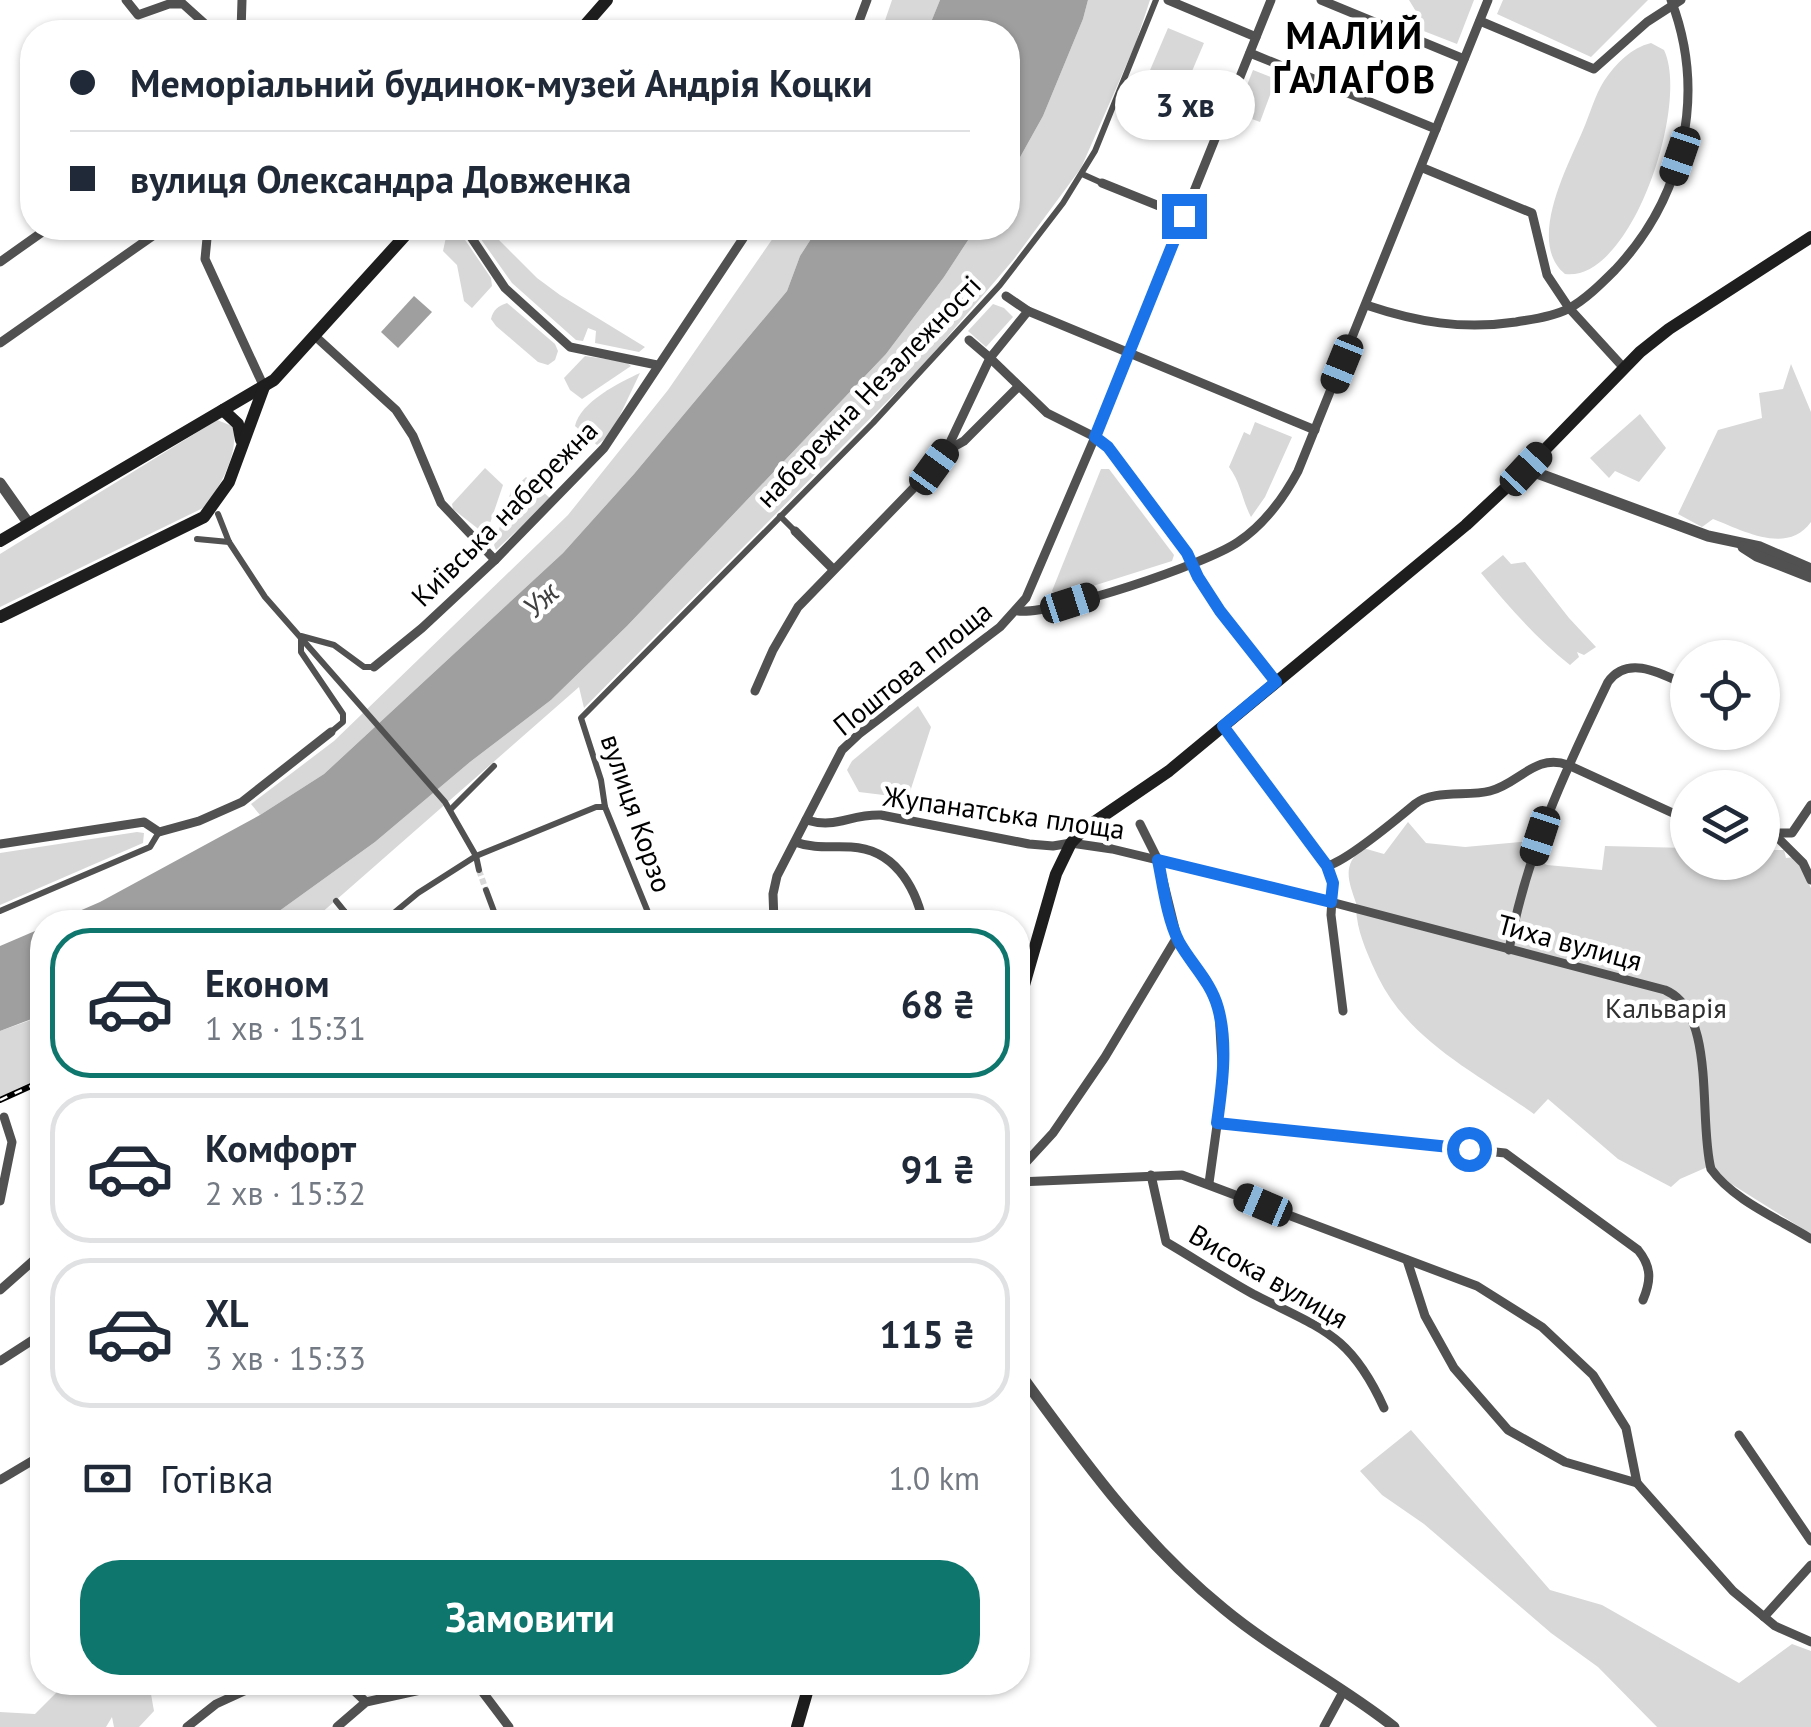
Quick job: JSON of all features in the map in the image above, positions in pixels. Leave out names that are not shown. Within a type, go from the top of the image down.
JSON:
[{"type":"main road","points":[[590,20],[607,0]]},
{"type":"main road","points":[[1030,964],[1056,874],[1071,843],[1084,829],[1169,771],[1466,525],[1624,367],[1669,328],[1811,237]]},
{"type":"main road","points":[[0,541],[264,387],[284,372],[401,240]]},
{"type":"main road","points":[[0,617],[204,517],[229,482],[264,387]]},
{"type":"main road","points":[[223,410],[238,424],[242,444]]},
{"type":"main road","points":[[797,1727],[806,1695]]},
{"type":"street","points":[[126,0],[138,15],[170,4],[183,4],[201,20]]},
{"type":"street","name":"набережна Незалежності","points":[[581,718],[1001,292],[1082,174],[1120,96],[1156,0]]},
{"type":"street","points":[[1168,0],[1256,37]]},
{"type":"street","points":[[1271,0],[1095,437],[1018,611],[1049,610],[1221,552],[1259,525],[1289,488],[1423,168],[1488,0]]},
{"type":"street","points":[[1321,0],[1464,59]]},
{"type":"street","points":[[1366,305],[1429,324],[1464,327],[1536,319],[1570,308],[1610,276],[1657,214],[1685,134],[1690,83],[1675,1],[1594,69],[1480,21]]},
{"type":"street","points":[[1250,54],[1436,129]]},
{"type":"street","points":[[1423,168],[1532,213],[1537,222],[1542,265],[1570,308],[1624,367]]},
{"type":"street","points":[[1082,174],[1184,216]]},
{"type":"street","points":[[0,262],[31,240]]},
{"type":"street","points":[[0,343],[147,240]]},
{"type":"street","points":[[204,240],[205,259],[264,387]]},
{"type":"street","points":[[473,240],[505,288],[570,347],[656,364]]},
{"type":"street","name":"Київська набережна","points":[[374,667],[495,560],[604,448],[656,364],[742,240]]},
{"type":"street","points":[[1001,292],[1028,311],[1315,430]]},
{"type":"street","points":[[755,691],[798,607],[946,451],[990,358],[1028,311]]},
{"type":"street","points":[[960,331],[1047,413],[1108,447],[1192,563],[1220,611],[1276,682]]},
{"type":"street","points":[[316,337],[396,410],[413,436],[440,503],[495,560]]},
{"type":"street","points":[[946,451],[964,441],[1018,388]]},
{"type":"street","points":[[1526,469],[1740,545],[1757,556],[1811,577]]},
{"type":"street","points":[[0,483],[29,524]]},
{"type":"street","points":[[218,514],[229,542],[265,597],[447,806],[476,856],[479,870]]},
{"type":"street","points":[[780,516],[833,569]]},
{"type":"street","points":[[197,539],[229,542]]},
{"type":"street","points":[[1740,545],[1760,547],[1811,569]]},
{"type":"street","name":"Поштова площа","points":[[806,820],[834,760],[858,734],[1018,611]]},
{"type":"street","points":[[301,636],[334,645],[364,667],[374,667]]},
{"type":"street","points":[[0,910],[150,847],[159,832],[242,802],[343,722],[343,714],[301,652],[301,636]]},
{"type":"street","points":[[1509,950],[1532,860],[1568,766],[1615,672],[1625,667],[1636,668],[1670,677]]},
{"type":"street","name":"вулиця Корзо","points":[[581,718],[601,780],[605,807],[647,910]]},
{"type":"street","points":[[1223,726],[1327,866],[1333,883],[1331,902],[1344,1011]]},
{"type":"street","points":[[1327,866],[1346,858],[1354,848],[1408,814],[1416,803],[1490,791],[1544,762],[1568,766],[1670,812]]},
{"type":"street","points":[[447,806],[494,766]]},
{"type":"street","points":[[1780,833],[1792,832],[1811,805]]},
{"type":"street","points":[[397,910],[476,856],[605,807]]},
{"type":"street","name":"Жупанатська площа","points":[[806,820],[832,825],[858,814],[880,815],[1029,844],[1071,843],[1158,860]]},
{"type":"street","points":[[774,910],[774,886],[806,820]]},
{"type":"street","points":[[0,844],[144,822],[159,832]]},
{"type":"street","name":"Жупанатська площа","points":[[1140,824],[1158,860]]},
{"type":"street","points":[[795,842],[828,849],[861,848],[885,858],[908,879],[919,910]]},
{"type":"street","points":[[1780,844],[1803,863],[1811,880]]},
{"type":"street","points":[[1158,860],[1177,937],[1205,978],[1219,1010],[1223,1082],[1209,1183]]},
{"type":"street","name":"Тиха вулиця","points":[[1158,860],[1676,995],[1688,1008],[1698,1030],[1711,1168],[1723,1182],[1811,1238]]},
{"type":"street","points":[[486,890],[494,910]]},
{"type":"street","points":[[336,901],[343,910]]},
{"type":"street","points":[[1030,1158],[1096,1070],[1177,937]]},
{"type":"street","points":[[0,1201],[12,1142],[4,1117]]},
{"type":"street","points":[[1217,1123],[1504,1153],[1638,1250],[1648,1266],[1651,1282],[1643,1300]]},
{"type":"street","name":"Висока вулиця","points":[[1150,1175],[1166,1242],[1241,1287],[1329,1331],[1354,1354],[1384,1408]]},
{"type":"street","points":[[1030,1181],[1182,1175],[1478,1286],[1527,1316],[1593,1375],[1620,1417],[1637,1482],[1733,1591],[1774,1626],[1811,1642]]},
{"type":"street","points":[[1407,1260],[1425,1316],[1454,1368],[1508,1430],[1565,1462],[1637,1482]]},
{"type":"street","points":[[0,1290],[30,1264]]},
{"type":"street","points":[[0,1361],[30,1342]]},
{"type":"street","points":[[1030,1388],[1109,1496],[1180,1571],[1255,1633],[1394,1727]]},
{"type":"street","points":[[1739,1435],[1807,1524],[1811,1541]]},
{"type":"street","points":[[0,1480],[30,1462]]},
{"type":"street","points":[[1764,1617],[1811,1565]]},
{"type":"street","points":[[1324,1727],[1343,1692]]},
{"type":"street","points":[[186,1727],[216,1704],[236,1695]]},
{"type":"street","points":[[359,1695],[366,1702]]},
{"type":"street","points":[[338,1727],[366,1702],[398,1695]]},
{"type":"street","points":[[485,1695],[509,1727]]},
{"type":"green space","points":[[892,0],[940,0],[932,20],[885,20]]},
{"type":"green space","points":[[1088,0],[1150,0],[1135,45],[1081,168],[1014,259],[925,363],[584,708],[579,687],[325,910],[281,910],[375,842],[551,700],[627,626],[886,354],[968,240],[1020,240],[1020,157],[1043,116]]},
{"type":"green space","points":[[1409,0],[1474,0],[1457,44],[1421,30],[1420,18]]},
{"type":"green space","points":[[1503,0],[1648,0],[1591,57],[1497,14]]},
{"type":"green space","points":[[1168,28],[1204,43],[1178,104],[1142,89]]},
{"type":"green space","points":[[1651,43],[1664,50],[1670,75],[1662,147],[1649,186],[1612,250],[1589,269],[1565,274],[1554,260],[1549,243],[1560,183],[1604,81],[1624,57]]},
{"type":"green space","points":[[1253,70],[1276,79],[1260,122],[1236,113]]},
{"type":"green space","points":[[445,240],[465,240],[491,278],[492,286],[472,308],[464,301],[457,265],[443,251]]},
{"type":"green space","points":[[482,240],[499,240],[560,295],[645,347],[639,352],[595,343],[596,331],[588,328],[583,341],[576,340],[512,283]]},
{"type":"green space","points":[[772,240],[810,240],[787,291],[563,553],[324,774],[260,815],[251,804],[334,741],[568,515],[668,390]]},
{"type":"green space","points":[[507,303],[555,344],[555,360],[548,365],[538,362],[496,326],[491,319],[493,313]]},
{"type":"green space","points":[[993,304],[1013,317],[986,347],[968,331]]},
{"type":"green space","points":[[585,356],[631,366],[582,399],[570,390],[564,378]]},
{"type":"green space","points":[[1791,364],[1811,412],[1811,522],[1801,532],[1778,539],[1751,534],[1713,519],[1702,527],[1678,514],[1718,430],[1762,418],[1759,393],[1783,389]]},
{"type":"green space","points":[[640,373],[611,434],[597,445],[575,426],[592,401]]},
{"type":"green space","points":[[1640,414],[1666,448],[1639,482],[1615,471],[1609,478],[1590,458]]},
{"type":"green space","points":[[217,420],[232,426],[234,446],[222,480],[203,508],[0,607],[0,554]]},
{"type":"green space","points":[[1255,422],[1292,437],[1265,497],[1251,517],[1229,467],[1244,432],[1250,435]]},
{"type":"green space","points":[[485,468],[503,485],[486,535],[453,509],[452,504]]},
{"type":"green space","points":[[1101,469],[1109,469],[1174,555],[1172,561],[1058,597],[1052,591]]},
{"type":"green space","points":[[526,477],[551,499],[496,550],[494,545],[511,491]]},
{"type":"green space","points":[[1503,555],[1511,564],[1525,562],[1596,647],[1584,655],[1577,652],[1579,657],[1570,665],[1534,633],[1481,573]]},
{"type":"green space","points":[[918,706],[931,727],[908,798],[859,792],[847,770],[852,761]]},
{"type":"green space","name":"Кальварія","points":[[1408,822],[1426,843],[1465,847],[1532,841],[1529,856],[1547,865],[1602,870],[1605,846],[1670,848],[1670,880],[1780,880],[1780,850],[1784,850],[1786,858],[1795,857],[1811,888],[1811,1234],[1725,1180],[1712,1165],[1671,1187],[1618,1159],[1548,1099],[1534,1114],[1426,1038],[1392,1000],[1378,977],[1358,925],[1349,867],[1363,848],[1384,854]]},
{"type":"green space","points":[[144,833],[143,843],[0,905],[0,853]]},
{"type":"green space","points":[[30,1020],[30,1083],[0,1097],[0,1031]]},
{"type":"green space","points":[[1411,1430],[1550,1590],[1602,1605],[1739,1683],[1792,1644],[1811,1651],[1811,1727],[1657,1727],[1598,1667],[1551,1633],[1424,1524],[1382,1495],[1360,1471]]},
{"type":"green space","points":[[54,1695],[151,1695],[154,1711],[139,1727],[114,1727],[112,1717],[106,1727],[0,1727],[0,1712],[35,1714]]},
{"type":"water","points":[[940,0],[1088,0],[1043,116],[1020,157],[1020,20],[932,20]]},
{"type":"water","name":"Уж","points":[[810,240],[968,240],[886,354],[627,626],[551,700],[375,842],[281,910],[82,910],[260,815],[324,774],[563,553],[787,291]]},
{"type":"water","points":[[414,296],[432,312],[398,348],[381,332]]},
{"type":"water","points":[[30,933],[30,1020],[0,1031],[0,946]]},
{"type":"tunnel","points":[[479,870],[486,890]]},
{"type":"railway","points":[[0,1100],[30,1086]]},
{"type":"district","name":"МАЛИЙ ҐАЛАҐОВ","points":[[1355,56]]},
{"type":"route","points":[[1184,216],[1095,437],[1108,447],[1187,553],[1204,588],[1276,682],[1223,726],[1304,830],[1333,883],[1331,902],[1158,860],[1177,937],[1205,978],[1219,1010],[1223,1082],[1217,1123],[1469,1149]]}]
